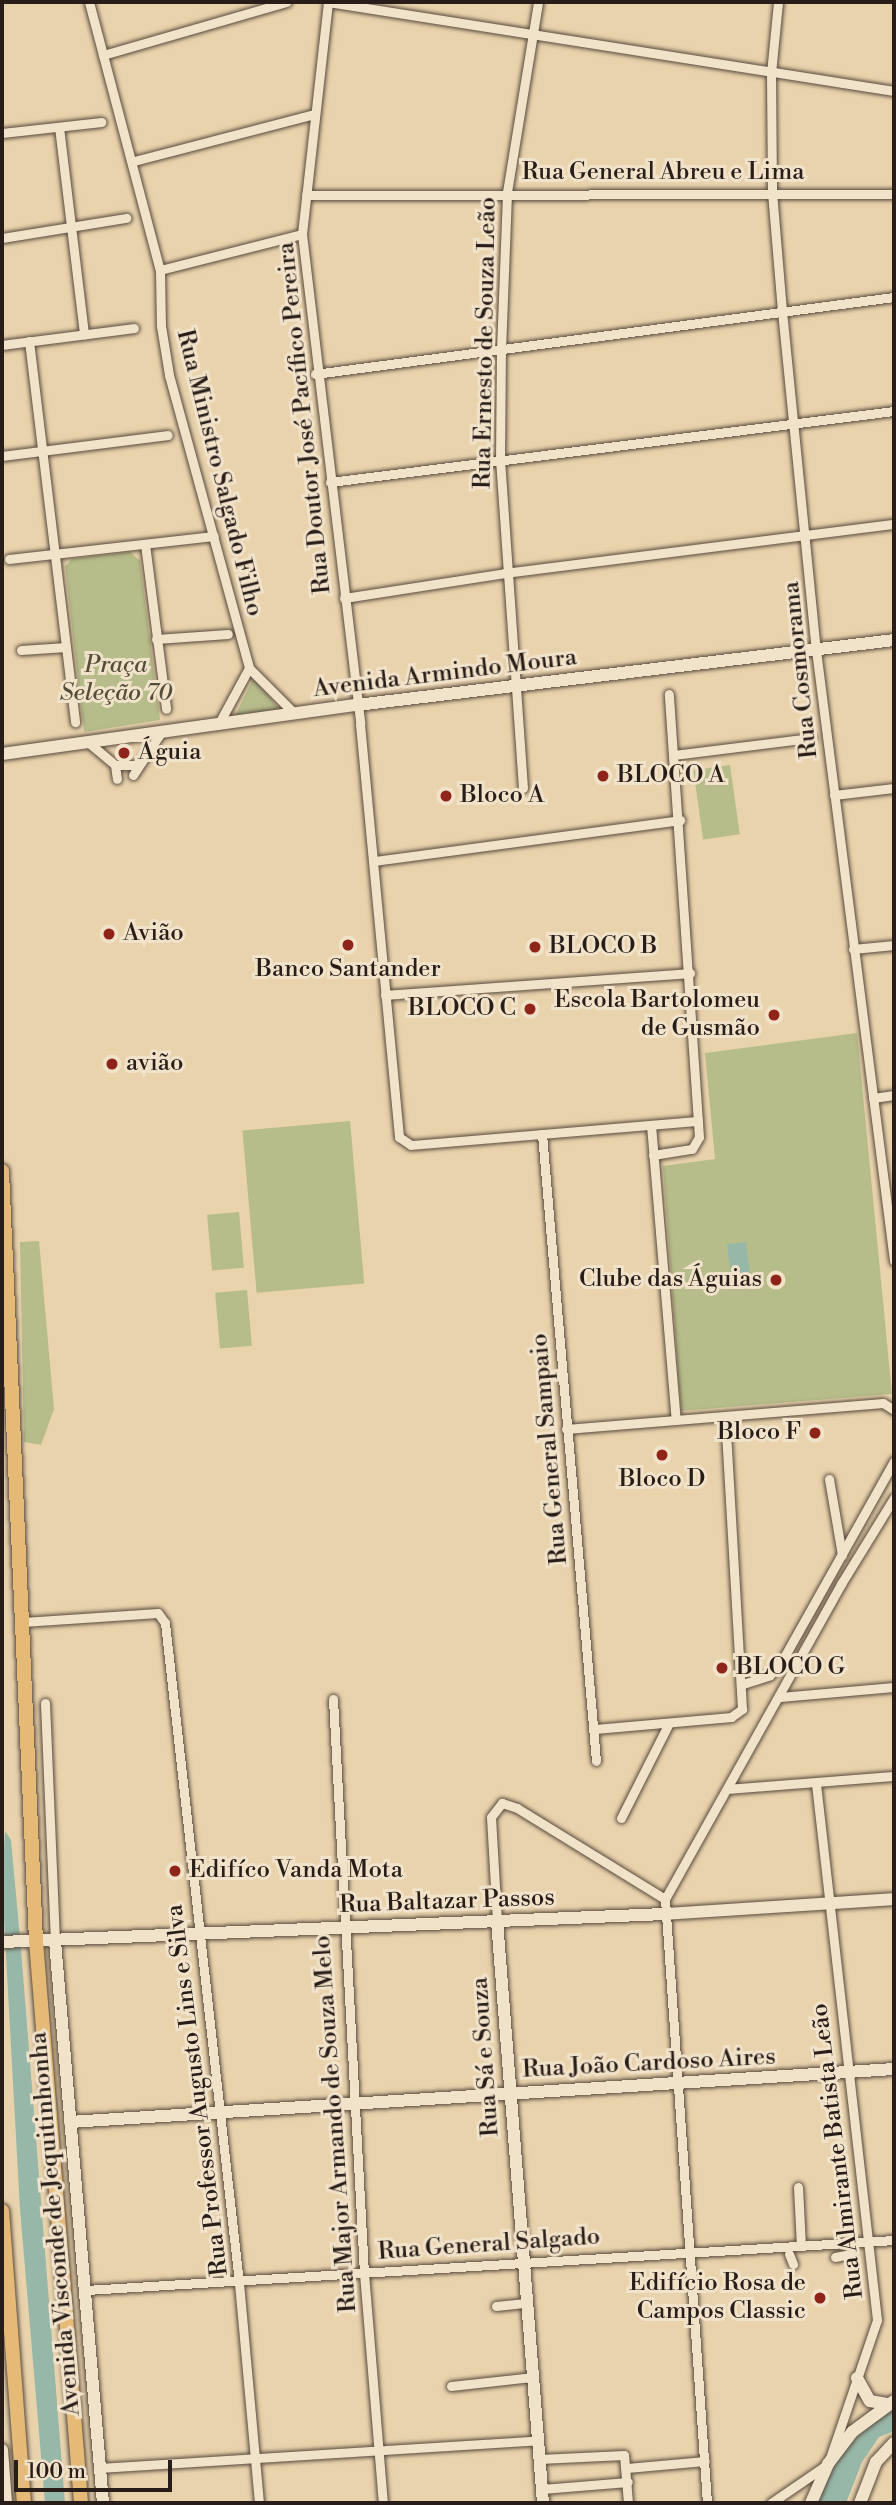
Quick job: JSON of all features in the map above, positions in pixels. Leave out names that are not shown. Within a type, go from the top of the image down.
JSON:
[{"type":"main road","name":"Avenida Visconde de Jequitinhonha","points":[[2,1171],[23,1622],[30,1941],[81,2503]]},
{"type":"main road","points":[[2,2211],[24,2503]]},
{"type":"street","name":"Rua Ministro Salgado Filho","points":[[89,2],[134,161],[160,270],[161,326],[169,375],[249,668]]},
{"type":"street","points":[[103,55],[287,2]]},
{"type":"street","points":[[328,2],[533,33],[771,74],[894,91]]},
{"type":"street","name":"Rua Doutor José Pacífico Pereira","points":[[328,2],[302,234],[315,374],[357,705]]},
{"type":"street","name":"Rua Ernesto de Souza Leão","points":[[523,788],[505,573],[500,462],[501,349],[508,192],[538,2]]},
{"type":"street","name":"Rua Cosmorama","points":[[778,2],[771,74],[772,192],[782,311],[816,650],[894,1261]]},
{"type":"street","points":[[134,161],[315,114]]},
{"type":"street","points":[[2,133],[101,122]]},
{"type":"street","points":[[59,127],[84,335]]},
{"type":"street","name":"Rua General Abreu e Lima","points":[[306,195],[508,192],[894,194]]},
{"type":"street","points":[[2,238],[126,218]]},
{"type":"street","points":[[160,270],[302,234]]},
{"type":"street","points":[[315,374],[894,297]]},
{"type":"street","points":[[2,345],[134,328]]},
{"type":"street","points":[[29,341],[75,722]]},
{"type":"street","points":[[330,482],[894,411]]},
{"type":"street","points":[[2,456],[168,435]]},
{"type":"street","points":[[344,598],[505,573],[806,538],[894,524]]},
{"type":"street","points":[[9,559],[214,536]]},
{"type":"street","points":[[145,544],[166,709]]},
{"type":"street","points":[[156,639],[228,634]]},
{"type":"street","name":"Avenida Armindo Moura","points":[[2,754],[357,705],[894,640]]},
{"type":"street","points":[[21,650],[66,647]]},
{"type":"street","points":[[217,726],[249,668],[295,714]]},
{"type":"street","points":[[653,1155],[692,1149],[699,1142],[680,820],[668,694]]},
{"type":"street","points":[[357,705],[402,1141],[411,1145],[698,1121]]},
{"type":"street","points":[[133,775],[136,765],[159,734]]},
{"type":"street","points":[[674,755],[811,737]]},
{"type":"street","points":[[89,743],[115,765],[136,765]]},
{"type":"street","points":[[115,765],[117,779]]},
{"type":"street","points":[[834,795],[894,788]]},
{"type":"street","points":[[374,861],[680,820]]},
{"type":"street","points":[[853,949],[894,945]]},
{"type":"street","points":[[385,996],[690,973]]},
{"type":"street","points":[[873,1098],[894,1095]]},
{"type":"street","points":[[650,1125],[676,1420]]},
{"type":"street","name":"Rua General Sampaio","points":[[542,1134],[596,1761]]},
{"type":"street","points":[[566,1429],[883,1403],[894,1410]]},
{"type":"street","points":[[595,1730],[738,1714],[743,1684],[725,1417]]},
{"type":"street","points":[[743,1684],[774,1672],[894,1461]]},
{"type":"street","points":[[829,1479],[842,1555]]},
{"type":"street","points":[[707,2503],[665,1899],[894,1497]]},
{"type":"street","name":"Rua Professor Augusto Lins e Silva","points":[[23,1622],[158,1613],[165,1623],[221,2110],[259,2503]]},
{"type":"street","points":[[780,1697],[894,1687]]},
{"type":"street","name":"Rua Major Armando de Souza Melo","points":[[333,1699],[363,2273],[383,2503]]},
{"type":"street","points":[[45,1703],[54,1941]]},
{"type":"street","points":[[621,1818],[669,1723]]},
{"type":"street","points":[[728,1789],[894,1776]]},
{"type":"street","name":"Rua Almirante Batista Leão","points":[[816,1784],[877,2320],[828,2464]]},
{"type":"street","name":"Rua Sá e Souza","points":[[543,2503],[509,2093],[491,1817],[502,1803],[517,1808],[665,1899]]},
{"type":"street","name":"Rua Baltazar Passos","points":[[2,1942],[665,1914],[894,1899]]},
{"type":"street","name":"Avenida Visconde de Jequitinhonha","points":[[54,1941],[103,2503]]},
{"type":"street","name":"Rua João Cardoso Aires","points":[[70,2122],[509,2093],[607,2091],[677,2083],[894,2069]]},
{"type":"street","points":[[798,2186],[801,2246]]},
{"type":"street","name":"Rua General Salgado","points":[[86,2290],[239,2283],[522,2262],[894,2240]]},
{"type":"street","points":[[789,2254],[793,2264]]},
{"type":"street","points":[[835,2257],[851,2254]]},
{"type":"street","points":[[496,2306],[526,2303]]},
{"type":"street","points":[[451,2386],[532,2377]]},
{"type":"street","points":[[857,2378],[870,2401],[891,2403]]},
{"type":"street","points":[[811,2503],[828,2464],[852,2432],[891,2403]]},
{"type":"street","points":[[99,2468],[538,2440]]},
{"type":"street","points":[[860,2503],[876,2462],[894,2443]]},
{"type":"street","points":[[2,2449],[6,2503]]},
{"type":"street","points":[[539,2459],[621,2454],[626,2458],[628,2503]]},
{"type":"street","points":[[627,2468],[705,2461]]},
{"type":"street","points":[[771,2503],[828,2464]]},
{"type":"street","points":[[542,2489],[628,2482]]},
{"type":"green space","name":"Praça Seleção 70","points":[[130,552],[140,561],[160,720],[84,732],[65,566],[72,559]]},
{"type":"green space","points":[[253,679],[255,680],[281,711],[235,716]]},
{"type":"green space","points":[[730,765],[740,834],[703,839],[693,770]]},
{"type":"green space","name":"Clube das Águias","points":[[857,1033],[892,1394],[681,1411],[663,1166],[715,1159],[705,1053]]},
{"type":"green space","points":[[350,1121],[364,1283],[257,1293],[242,1130]]},
{"type":"green space","points":[[239,1212],[244,1268],[212,1271],[207,1215]]},
{"type":"green space","points":[[39,1241],[54,1409],[41,1445],[24,1442],[20,1242]]},
{"type":"green space","points":[[247,1290],[252,1346],[220,1349],[215,1293]]},
{"type":"shaded area","points":[[746,1242],[751,1283],[732,1285],[727,1244]]},
{"type":"shaded area","points":[[5,1831],[11,1840],[21,1949],[65,2503],[45,2503],[20,2209],[2,1884]]},
{"type":"shaded area","points":[[894,2405],[894,2431],[879,2437],[862,2462],[846,2503],[816,2503],[837,2455]]},
{"type":"place","name":"Águia","points":[[124,753]]},
{"type":"place","name":"BLOCO A","points":[[603,776]]},
{"type":"place","name":"Bloco A","points":[[446,796]]},
{"type":"place","name":"Avião","points":[[109,934]]},
{"type":"place","name":"Banco Santander","points":[[348,945]]},
{"type":"place","name":"BLOCO B","points":[[535,947]]},
{"type":"place","name":"BLOCO C","points":[[530,1009]]},
{"type":"place","name":"Escola Bartolomeu de Gusmão","points":[[774,1015]]},
{"type":"place","name":"avião","points":[[112,1064]]},
{"type":"place","name":"Clube das Águias","points":[[776,1280]]},
{"type":"place","name":"Bloco F","points":[[815,1433]]},
{"type":"place","name":"Bloco D","points":[[662,1455]]},
{"type":"place","name":"BLOCO G","points":[[722,1668]]},
{"type":"place","name":"Edifíco Vanda Mota","points":[[175,1871]]},
{"type":"place","name":"Edifício Rosa de Campos Classic","points":[[820,2298]]}]
